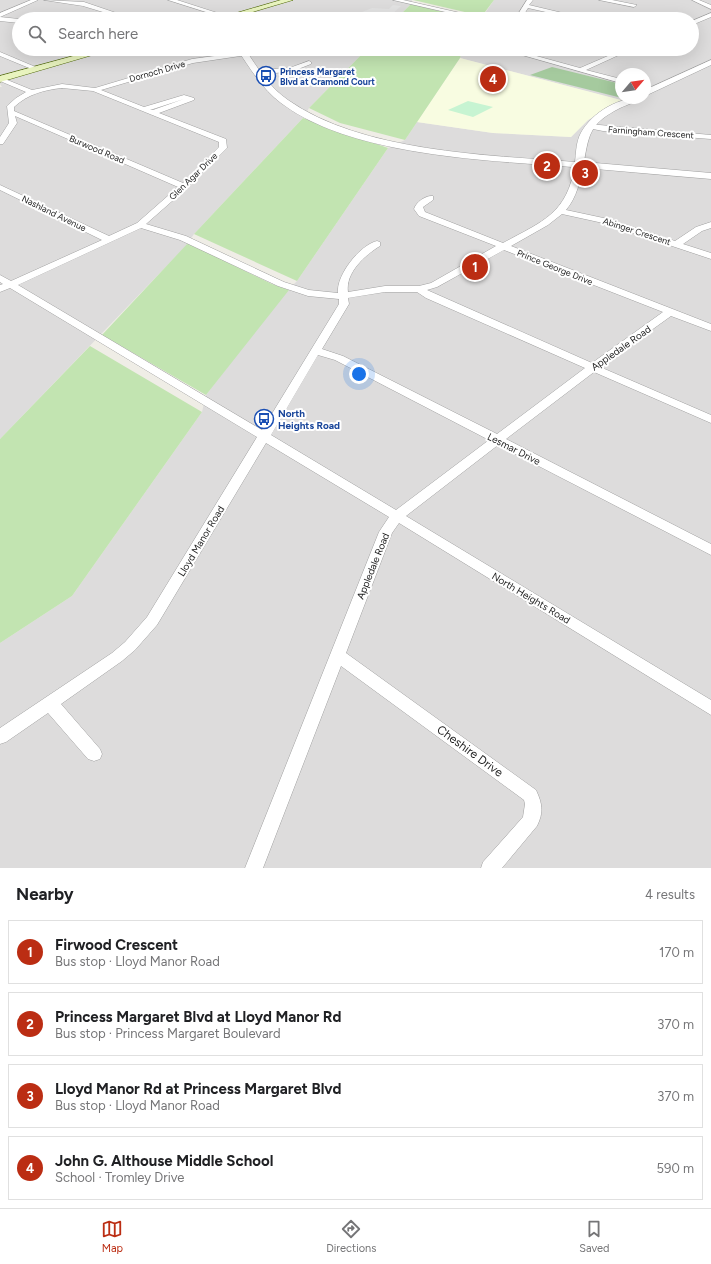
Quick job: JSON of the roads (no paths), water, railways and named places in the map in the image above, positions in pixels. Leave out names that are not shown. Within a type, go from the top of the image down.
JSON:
[{"type":"main road","points":[[245,12],[288,0]]},
{"type":"main road","points":[[0,79],[83,56]]},
{"type":"street","points":[[0,15],[35,0]]},
{"type":"street","points":[[47,0],[84,4],[109,12]]},
{"type":"street","points":[[171,0],[207,12]]},
{"type":"street","points":[[181,3],[193,0]]},
{"type":"street","points":[[396,0],[452,12]]},
{"type":"street","points":[[522,12],[530,0]]},
{"type":"street","points":[[602,0],[634,6]]},
{"type":"street","points":[[695,0],[711,7]]},
{"type":"street","points":[[526,6],[553,12]]},
{"type":"street","points":[[0,7],[16,8]]},
{"type":"street","points":[[699,20],[711,15]]},
{"type":"street","points":[[0,19],[12,20]]},
{"type":"street","points":[[0,54],[36,69]]},
{"type":"street","name":"Dornoch Drive","points":[[95,90],[192,61],[220,56]]},
{"type":"street","points":[[246,56],[275,94],[293,107],[318,120],[362,135],[405,146],[448,153],[711,176]]},
{"type":"street","points":[[529,56],[615,79]]},
{"type":"street","points":[[580,70],[613,56]]},
{"type":"street","points":[[651,90],[711,62]]},
{"type":"street","points":[[258,73],[293,69],[309,63]]},
{"type":"street","points":[[0,79],[32,92]]},
{"type":"street","name":"Glen Agar Drive","points":[[3,284],[140,224],[184,186],[223,148],[223,141],[155,112],[95,90],[76,85],[63,85],[32,92],[15,100],[10,106],[11,112]]},
{"type":"street","points":[[145,109],[184,97],[192,99],[155,112]]},
{"type":"street","points":[[140,224],[183,238],[281,284],[320,295],[344,296],[385,289],[419,289],[434,285],[561,211],[575,189],[583,139],[591,126],[609,111],[623,104]]},
{"type":"street","points":[[0,142],[13,123],[11,112]]},
{"type":"street","name":"Burwood Road","points":[[11,112],[184,186]]},
{"type":"street","name":"Farningham Crescent","points":[[591,126],[603,129],[711,137]]},
{"type":"street","name":"Nashland Avenue","points":[[0,187],[107,239]]},
{"type":"street","name":"Prince George Drive","points":[[430,198],[419,206],[418,209],[422,214],[711,328]]},
{"type":"street","name":"Abinger Crescent","points":[[561,211],[605,221],[711,256]]},
{"type":"street","points":[[676,244],[699,229],[711,225]]},
{"type":"street","name":"Lloyd Manor Road","points":[[0,737],[117,657],[142,634],[152,621],[344,304],[342,287],[348,275],[360,255],[377,244]]},
{"type":"street","name":"North Heights Road","points":[[3,284],[265,436],[711,708]]},
{"type":"street","points":[[419,289],[429,296],[711,419]]},
{"type":"street","name":"Appledale Road","points":[[254,868],[386,532],[397,516],[593,367],[670,312]]},
{"type":"street","name":"Lesmar Drive","points":[[316,352],[339,358],[711,550]]},
{"type":"street","points":[[243,424],[274,420]]},
{"type":"street","name":"Cheshire Drive","points":[[337,655],[530,795],[534,804],[531,820],[490,868]]},
{"type":"street","points":[[50,703],[94,754]]},
{"type":"place","name":"Princess Margaret Blvd at Cramond Court","points":[[266,76]]},
{"type":"place","name":"John G. Althouse Middle School","points":[[493,79]]},
{"type":"place","name":"Princess Margaret Blvd at Lloyd Manor Rd","points":[[547,166]]},
{"type":"place","name":"Lloyd Manor Rd at Princess Margaret Blvd","points":[[585,173]]},
{"type":"place","name":"Firwood Crescent","points":[[475,267]]},
{"type":"place","name":"North Heights Road","points":[[264,419]]}]
